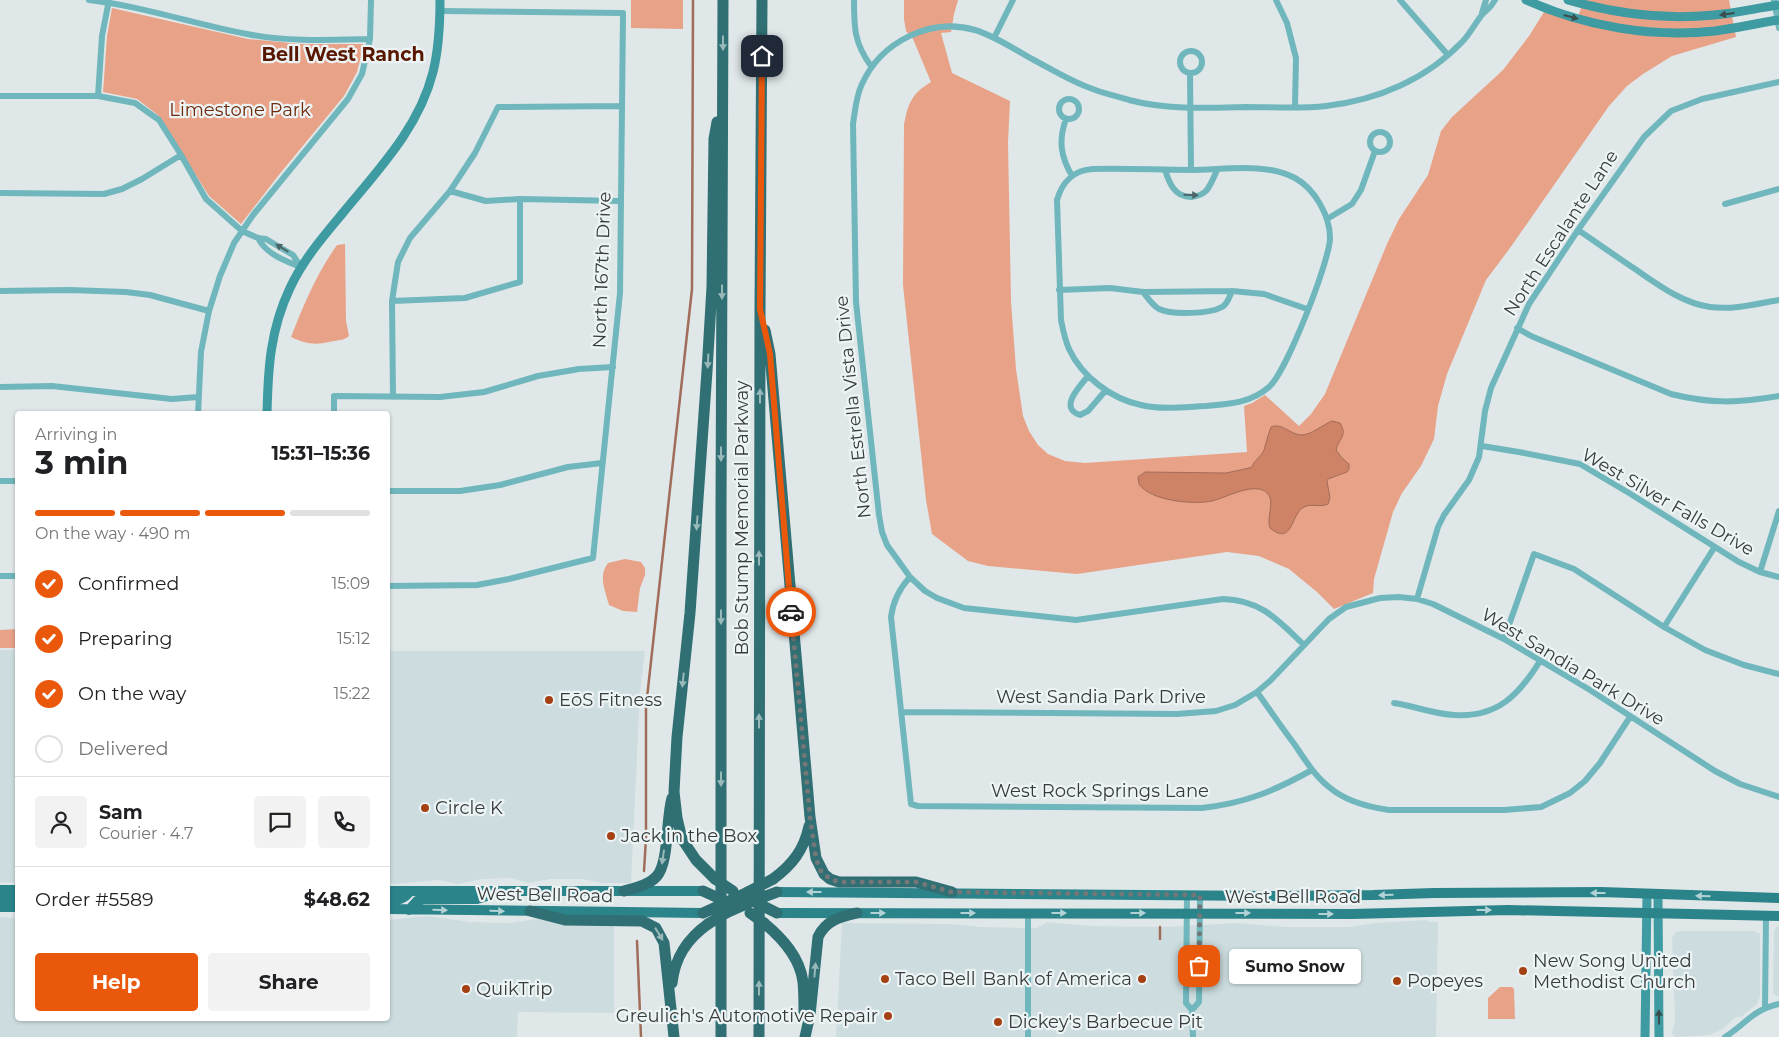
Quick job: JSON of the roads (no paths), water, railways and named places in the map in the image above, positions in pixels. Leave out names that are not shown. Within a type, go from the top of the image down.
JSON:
[{"type":"highway","name":"Bob Stump Memorial Parkway","points":[[721,1037],[722,0]]},
{"type":"highway","name":"Bob Stump Memorial Parkway","points":[[760,1037],[762,0]]},
{"type":"highway","points":[[722,86],[714,139],[711,306],[698,509],[674,792],[682,839],[688,850],[702,867],[744,895],[777,913]]},
{"type":"highway","points":[[760,309],[770,354],[810,817],[816,858],[824,874],[830,879],[839,882],[916,882],[952,892]]},
{"type":"highway","points":[[624,891],[646,884],[657,876],[662,867],[668,810],[674,792]]},
{"type":"highway","points":[[670,995],[678,957],[691,938],[726,908],[777,876],[791,864],[806,837],[810,817]]},
{"type":"highway","points":[[703,891],[726,908]]},
{"type":"highway","points":[[744,895],[777,892]]},
{"type":"highway","points":[[738,908],[744,895]]},
{"type":"highway","points":[[703,913],[726,908],[738,908],[750,913],[777,934],[792,953],[803,980],[805,1036]]},
{"type":"highway","points":[[530,911],[565,920],[631,921],[650,924],[660,933],[664,943],[674,1037]]},
{"type":"highway","points":[[805,1036],[810,1015],[818,937],[828,923],[856,913]]},
{"type":"main road","points":[[0,890],[15,890]]},
{"type":"main road","name":"West Bell Road","points":[[390,891],[703,891]]},
{"type":"main road","points":[[390,900],[403,898],[410,891]]},
{"type":"main road","points":[[409,910],[417,901],[423,899],[477,899],[502,891]]},
{"type":"main road","name":"West Bell Road","points":[[777,892],[1187,895],[1647,894],[1779,898]]},
{"type":"main road","points":[[1434,893],[1436,911]]},
{"type":"main road","points":[[0,899],[15,899]]},
{"type":"main road","points":[[0,907],[15,907]]},
{"type":"main road","points":[[726,908],[750,913]]},
{"type":"main road","name":"West Bell Road","points":[[390,909],[703,913]]},
{"type":"main road","name":"West Bell Road","points":[[777,913],[1365,914],[1508,910],[1779,916]]},
{"type":"street","points":[[89,0],[109,1],[249,35],[302,39],[370,39]]},
{"type":"street","points":[[198,411],[201,352],[209,311],[220,276],[234,243],[242,231],[282,178],[348,99],[362,74],[370,39],[371,0]]},
{"type":"street","points":[[267,411],[268,371],[272,342],[281,308],[301,267],[312,250],[386,161],[411,126],[425,98],[433,72],[439,35],[440,0]]},
{"type":"street","points":[[854,0],[857,42],[862,54],[871,66]]},
{"type":"street","points":[[994,38],[1013,0]]},
{"type":"street","points":[[1276,0],[1287,23],[1296,58],[1295,106]]},
{"type":"street","points":[[1400,0],[1448,55]]},
{"type":"street","points":[[1482,13],[1486,0]]},
{"type":"street","points":[[1482,13],[1491,9],[1496,0]]},
{"type":"street","points":[[1526,0],[1551,12],[1580,20],[1649,31],[1675,33],[1715,31],[1778,23],[1776,3],[1713,15],[1675,17],[1622,13],[1568,0]]},
{"type":"street","points":[[98,96],[102,36],[109,1]]},
{"type":"street","name":"North 167th Drive","points":[[390,586],[477,585],[593,558],[614,367],[620,293],[622,13],[440,11]]},
{"type":"street","name":"North Estrella Vista Drive","points":[[1304,644],[1267,611],[1249,602],[1237,599],[1223,599],[1093,618],[1059,619],[964,608],[925,591],[895,559],[882,532],[856,302],[854,273],[853,124],[858,92],[871,66],[881,54],[894,44],[923,30],[955,27],[975,30],[994,38],[1088,88],[1132,100],[1190,108],[1325,106],[1364,99],[1420,76],[1464,40],[1482,13]]},
{"type":"street","points":[[1190,73],[1191,170]]},
{"type":"street","name":"North Escalante Lane","points":[[1417,599],[1438,527],[1444,515],[1469,480],[1480,457],[1485,411],[1491,388],[1517,328],[1528,304],[1578,230],[1644,137],[1671,110],[1702,99],[1779,82]]},
{"type":"street","points":[[0,96],[98,96],[135,103],[159,120],[206,199],[242,231],[258,238],[263,248],[301,267]]},
{"type":"street","points":[[393,397],[392,301],[398,262],[410,238],[450,191],[475,153],[498,107],[620,106]]},
{"type":"street","points":[[1066,119],[1062,128],[1062,151],[1063,160],[1072,176]]},
{"type":"street","points":[[1327,220],[1352,204],[1361,190],[1375,151]]},
{"type":"street","points":[[0,193],[104,194],[122,190],[181,155]]},
{"type":"street","points":[[1261,169],[1278,171],[1296,178],[1308,187],[1327,220],[1330,238],[1327,259],[1290,354],[1270,386],[1246,400],[1235,403],[1164,408],[1141,405],[1125,400],[1106,390],[1088,376],[1075,360],[1065,339],[1061,320],[1059,290],[1057,200],[1064,183],[1072,176],[1084,170],[1165,170],[1261,169]]},
{"type":"street","points":[[1165,170],[1170,183],[1177,193],[1185,197],[1200,195],[1206,191],[1218,170]]},
{"type":"street","points":[[1725,204],[1779,189]]},
{"type":"street","points":[[450,191],[486,201],[520,199],[620,201]]},
{"type":"street","points":[[392,301],[465,298],[520,282],[520,199]]},
{"type":"street","points":[[1578,230],[1663,288],[1678,297],[1698,304],[1710,307],[1735,307],[1779,300]]},
{"type":"street","points":[[1059,290],[1110,288],[1143,292],[1232,291],[1264,294],[1307,309]]},
{"type":"street","points":[[0,291],[70,290],[126,292],[150,295],[209,311]]},
{"type":"street","points":[[1143,292],[1158,308],[1170,313],[1221,308],[1227,303],[1232,291]]},
{"type":"street","points":[[1517,328],[1654,388],[1689,399],[1732,403],[1779,396]]},
{"type":"street","points":[[334,411],[334,396],[440,397],[484,392],[538,376],[579,369],[614,367]]},
{"type":"street","points":[[1088,376],[1070,402],[1071,410],[1080,415],[1088,411],[1106,390]]},
{"type":"street","points":[[0,387],[52,386],[172,399],[198,397]]},
{"type":"street","name":"West Silver Falls Drive","points":[[1482,446],[1580,464],[1714,548],[1760,572],[1779,577]]},
{"type":"street","points":[[390,491],[460,490],[500,485],[568,467],[602,463]]},
{"type":"street","points":[[0,481],[15,481]]},
{"type":"street","points":[[1760,572],[1779,511]]},
{"type":"street","points":[[1664,627],[1714,548]]},
{"type":"street","points":[[1504,639],[1534,554],[1574,569],[1664,627],[1705,650],[1744,665],[1779,674]]},
{"type":"street","points":[[0,576],[15,576]]},
{"type":"street","points":[[901,712],[891,617],[898,592],[910,577]]},
{"type":"street","name":"West Sandia Park Drive","points":[[901,712],[1197,714],[1216,711],[1236,705],[1257,692],[1330,619],[1346,608],[1367,600],[1399,597],[1417,599],[1433,604],[1504,639],[1715,771],[1740,784],[1779,797]]},
{"type":"street","points":[[1394,703],[1453,715],[1489,711],[1522,688],[1540,661]]},
{"type":"street","points":[[1257,692],[1312,770],[1328,787],[1339,794],[1370,807],[1389,810],[1504,810],[1542,807],[1570,793],[1585,781],[1600,763],[1630,717]]},
{"type":"street","name":"West Rock Springs Lane","points":[[901,712],[911,804],[918,806],[1202,808],[1249,799],[1282,787],[1312,770]]},
{"type":"street","points":[[1645,1037],[1647,894]]},
{"type":"street","points":[[1187,895],[1186,1003],[1192,1010],[1193,1037]]},
{"type":"street","points":[[1192,1010],[1199,1002],[1200,895]]},
{"type":"street","points":[[1658,895],[1659,1037]]},
{"type":"street","points":[[1028,913],[1028,1037]]},
{"type":"street","points":[[1765,1008],[1766,916]]},
{"type":"street","points":[[1725,1037],[1747,1018],[1765,1008],[1779,1004]]},
{"type":"waterway","points":[[644,871],[646,838],[646,707],[692,289],[693,0]]},
{"type":"waterway","points":[[1160,927],[1160,939]]},
{"type":"waterway","points":[[637,941],[641,1037]]},
{"type":"place","name":"EōS Fitness","points":[[549,700]]},
{"type":"place","name":"Circle K","points":[[425,808]]},
{"type":"place","name":"Jack in the Box","points":[[611,836]]},
{"type":"place","name":"Sumo Snow","points":[[1199,966]]},
{"type":"place","name":"New Song United Methodist Church","points":[[1523,971]]},
{"type":"place","name":"Taco Bell","points":[[885,979]]},
{"type":"place","name":"Bank of America","points":[[1142,979]]},
{"type":"place","name":"Popeyes","points":[[1397,981]]},
{"type":"place","name":"QuikTrip","points":[[466,989]]},
{"type":"place","name":"Greulich's Automotive Repair","points":[[888,1016]]},
{"type":"place","name":"Dickey's Barbecue Pit","points":[[998,1022]]},
{"type":"district","name":"Bell West Ranch","points":[[343,54]]},
{"type":"park label","name":"Limestone Park","points":[[240,110]]}]
